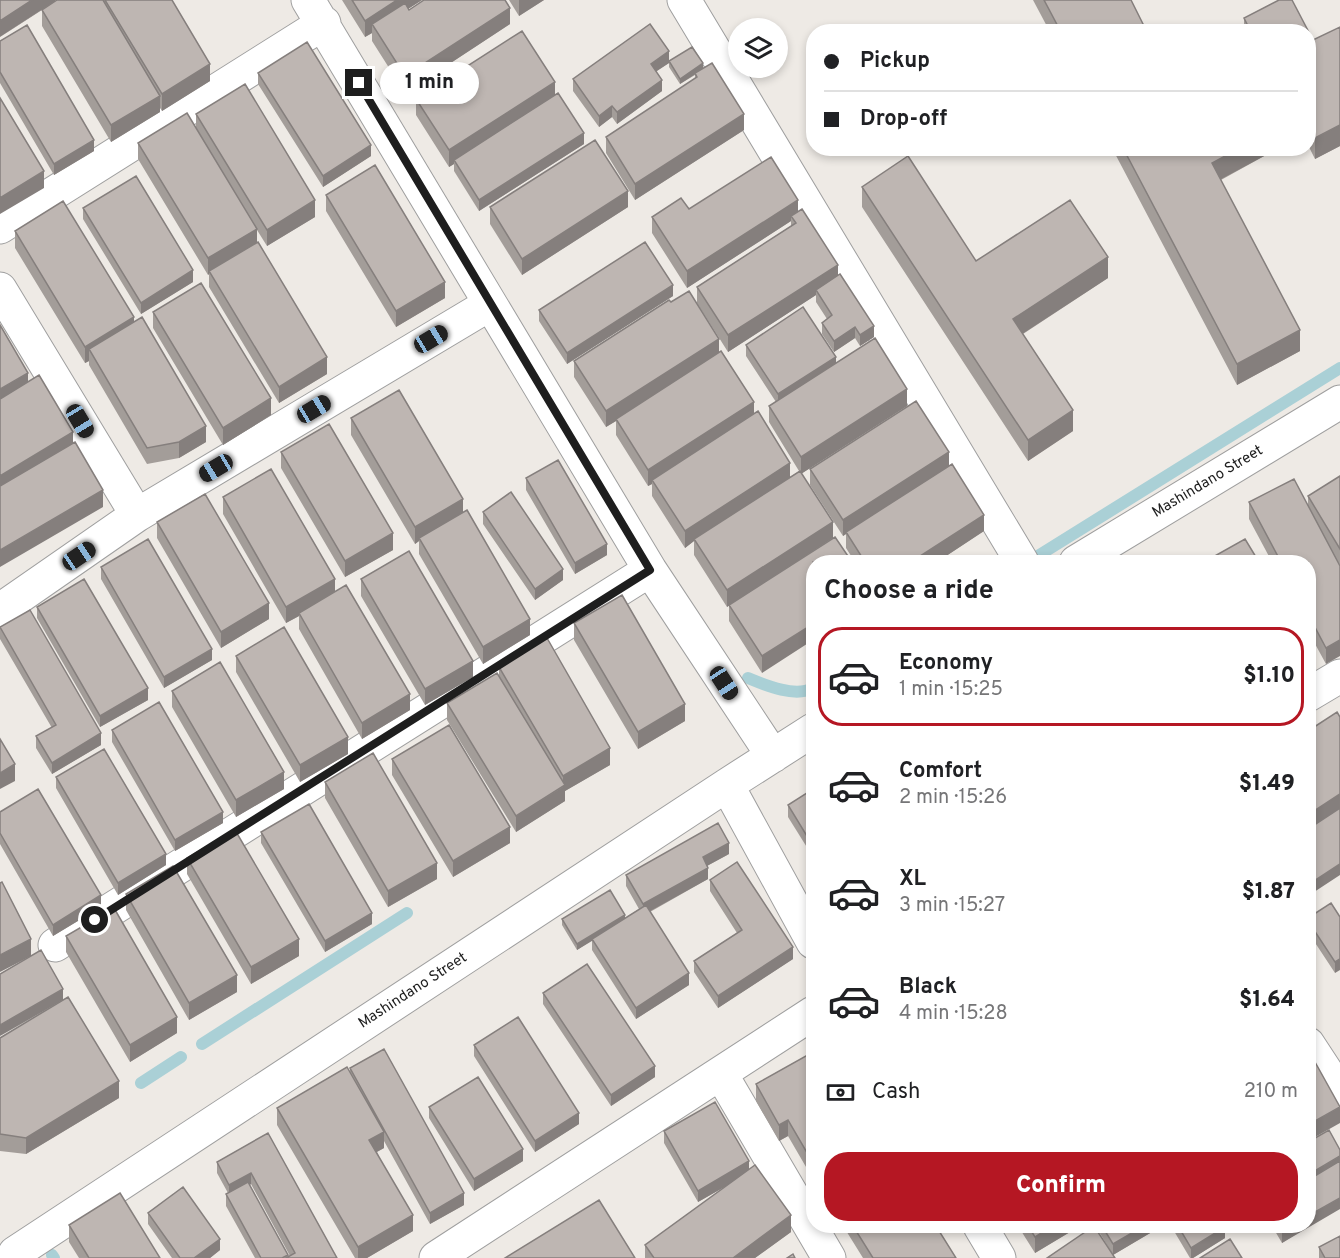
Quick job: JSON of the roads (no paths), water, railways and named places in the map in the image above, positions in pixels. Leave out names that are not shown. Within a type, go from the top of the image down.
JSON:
[{"type":"street","points":[[684,0],[1018,555]]},
{"type":"street","points":[[0,227],[316,11],[650,570],[773,756]]},
{"type":"street","points":[[0,289],[138,515]]},
{"type":"street","points":[[0,610],[138,515],[490,304]]},
{"type":"street","name":"Mashindano Street","points":[[1088,555],[1340,402]]},
{"type":"street","points":[[56,945],[650,570]]},
{"type":"street","points":[[1316,690],[1340,676]]},
{"type":"street","name":"Mashindano Street","points":[[11,1247],[806,735]]},
{"type":"street","points":[[727,785],[806,929]]},
{"type":"street","points":[[436,1258],[806,1018]]},
{"type":"street","points":[[1316,1056],[1340,1093]]},
{"type":"street","points":[[721,1074],[806,1219]]},
{"type":"street","points":[[814,1233],[829,1258]]},
{"type":"street","points":[[984,1233],[999,1258]]},
{"type":"waterway","points":[[1039,555],[1340,368]]},
{"type":"waterway","points":[[748,678],[771,687],[789,691],[806,691]]},
{"type":"waterway","points":[[202,1044],[407,913]]},
{"type":"waterway","points":[[141,1083],[181,1057]]}]
